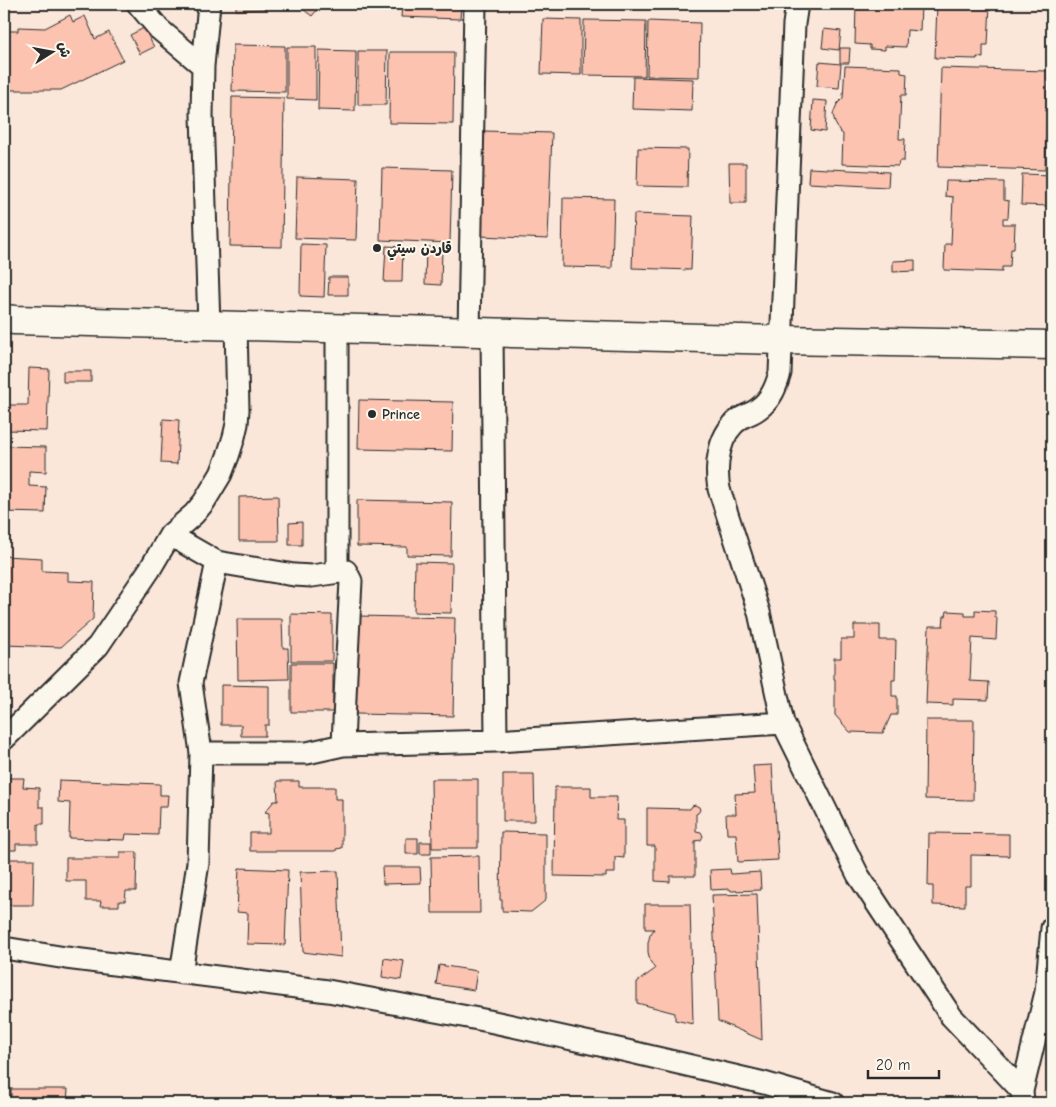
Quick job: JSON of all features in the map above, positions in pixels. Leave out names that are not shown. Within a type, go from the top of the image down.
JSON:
[{"type":"street","points":[[138,4],[159,28],[203,66]]},
{"type":"street","points":[[209,4],[203,66],[202,115],[209,325]]},
{"type":"street","points":[[475,4],[480,333],[496,741]]},
{"type":"street","points":[[797,4],[794,24],[780,373],[773,393],[767,402],[759,409],[741,418],[733,425],[724,438],[717,465],[719,489],[759,612],[783,724],[858,875],[952,1016],[1023,1097]]},
{"type":"street","points":[[8,320],[480,333],[1052,345]]},
{"type":"street","points":[[4,739],[98,646],[170,535],[194,514],[204,502],[221,474],[236,430],[238,410],[236,326]]},
{"type":"street","points":[[337,328],[337,572]]},
{"type":"street","points":[[170,535],[217,562],[294,575],[312,576],[346,571],[351,581],[344,745]]},
{"type":"street","points":[[182,973],[198,863],[201,752],[191,684],[217,562]]},
{"type":"street","points":[[201,752],[307,753],[344,745],[496,741],[783,724]]},
{"type":"street","points":[[1023,1097],[1046,992],[1052,928]]},
{"type":"street","points":[[4,948],[66,958],[328,991],[489,1021],[764,1083],[833,1103]]},
{"type":"building","points":[[236,4],[265,4],[265,9],[236,10]]},
{"type":"building","points":[[296,4],[322,4],[312,16]]},
{"type":"building","points":[[402,4],[461,4],[460,19],[401,17]]},
{"type":"building","points":[[856,4],[921,4],[920,31],[907,30],[906,47],[885,46],[885,50],[870,49],[870,45],[855,44]]},
{"type":"building","points":[[937,4],[990,4],[988,45],[983,45],[983,58],[935,58]]},
{"type":"building","points":[[70,15],[73,22],[85,16],[95,39],[109,32],[123,60],[61,90],[4,90],[4,31],[18,31],[18,27],[45,28]]},
{"type":"building","points":[[543,19],[581,20],[581,75],[541,74]]},
{"type":"building","points":[[584,20],[646,21],[645,76],[583,75]]},
{"type":"building","points":[[648,21],[700,23],[699,77],[647,76]]},
{"type":"building","points":[[144,28],[154,47],[140,54],[130,35]]},
{"type":"building","points":[[824,29],[841,31],[839,50],[822,48]]},
{"type":"building","points":[[233,45],[285,46],[285,92],[232,91]]},
{"type":"building","points":[[287,47],[316,47],[316,100],[287,99]]},
{"type":"building","points":[[840,48],[850,48],[849,63],[840,63]]},
{"type":"building","points":[[319,50],[356,51],[355,111],[318,110]]},
{"type":"building","points":[[358,51],[387,51],[386,105],[358,105]]},
{"type":"building","points":[[390,52],[454,52],[453,124],[389,123]]},
{"type":"building","points":[[819,62],[841,64],[839,88],[817,86]]},
{"type":"building","points":[[845,66],[901,68],[901,73],[907,74],[906,95],[901,95],[899,139],[905,139],[904,161],[899,161],[898,166],[842,164],[843,134],[835,123],[833,114],[837,104],[843,98]]},
{"type":"building","points":[[941,68],[1048,71],[1045,170],[938,167]]},
{"type":"building","points":[[633,77],[693,79],[692,111],[632,109]]},
{"type":"building","points":[[232,97],[284,98],[282,247],[230,246]]},
{"type":"building","points":[[813,100],[827,101],[825,132],[811,130]]},
{"type":"building","points":[[484,131],[552,133],[548,239],[480,236]]},
{"type":"building","points":[[638,148],[688,149],[687,187],[637,186]]},
{"type":"building","points":[[729,163],[746,163],[746,203],[730,203]]},
{"type":"building","points":[[382,168],[452,170],[450,243],[380,240]]},
{"type":"building","points":[[809,168],[889,172],[888,187],[808,183]]},
{"type":"building","points":[[1022,174],[1052,175],[1052,206],[1021,205]]},
{"type":"building","points":[[297,177],[358,179],[356,240],[295,238]]},
{"type":"building","points":[[946,181],[1004,182],[1004,200],[1009,201],[1008,218],[1003,218],[1003,224],[1015,224],[1014,249],[1011,249],[1010,267],[1002,267],[1002,272],[944,270],[945,244],[951,244],[953,197],[945,196]]},
{"type":"building","points":[[563,198],[614,199],[612,268],[562,267]]},
{"type":"building","points":[[634,214],[693,216],[691,270],[632,268]]},
{"type":"building","points":[[301,244],[326,245],[324,297],[300,296]]},
{"type":"building","points":[[386,246],[403,247],[402,282],[384,282]]},
{"type":"building","points":[[426,247],[442,248],[441,285],[425,284]]},
{"type":"building","points":[[915,260],[915,271],[893,272],[893,261]]},
{"type":"building","points":[[329,277],[348,277],[348,295],[328,295]]},
{"type":"building","points":[[29,368],[49,369],[47,431],[4,430],[4,405],[28,405]]},
{"type":"building","points":[[63,371],[91,371],[91,382],[63,382]]},
{"type":"building","points":[[359,400],[453,402],[452,451],[358,449]]},
{"type":"building","points":[[163,419],[179,420],[177,464],[161,463]]},
{"type":"building","points":[[4,446],[46,447],[46,472],[29,471],[29,486],[46,487],[45,513],[4,512]]},
{"type":"building","points":[[278,496],[279,541],[239,541],[239,497]]},
{"type":"building","points":[[357,500],[452,502],[451,556],[407,555],[407,547],[357,546]]},
{"type":"building","points":[[302,522],[302,545],[289,545],[289,523]]},
{"type":"building","points":[[4,556],[42,558],[42,571],[68,572],[68,581],[94,582],[93,619],[61,647],[4,645]]},
{"type":"building","points":[[415,562],[452,563],[451,613],[414,612]]},
{"type":"building","points":[[975,610],[995,611],[995,617],[997,617],[996,640],[972,638],[970,681],[989,682],[988,700],[953,699],[953,705],[926,704],[929,626],[943,626],[944,616],[946,616],[947,611],[965,612],[965,616],[975,616]]},
{"type":"building","points":[[291,614],[332,615],[332,661],[291,661]]},
{"type":"building","points":[[358,616],[455,618],[453,716],[356,714]]},
{"type":"building","points":[[237,619],[282,619],[283,648],[288,648],[289,679],[238,680]]},
{"type":"building","points":[[854,625],[880,625],[880,640],[896,640],[895,680],[892,680],[892,696],[897,696],[897,715],[891,715],[883,733],[850,732],[835,715],[834,658],[841,658],[841,639],[854,639]]},
{"type":"building","points":[[291,663],[333,663],[333,712],[291,712]]},
{"type":"building","points":[[221,685],[269,686],[269,725],[265,725],[265,736],[241,736],[241,725],[221,725]]},
{"type":"building","points":[[926,720],[974,720],[973,800],[925,799]]},
{"type":"building","points":[[772,765],[778,860],[738,862],[736,834],[727,834],[726,814],[736,814],[735,794],[755,793],[753,766]]},
{"type":"building","points":[[503,774],[534,774],[535,821],[503,821]]},
{"type":"building","points":[[6,778],[24,778],[23,787],[39,788],[39,807],[44,807],[44,824],[38,824],[38,844],[16,844],[16,850],[4,850],[4,792]]},
{"type":"building","points":[[431,779],[478,779],[478,848],[432,848]]},
{"type":"building","points":[[59,780],[160,784],[160,795],[168,795],[167,807],[159,807],[158,835],[126,834],[125,840],[69,838],[70,803],[58,802]]},
{"type":"building","points":[[277,781],[299,781],[299,787],[335,787],[335,799],[342,799],[342,848],[336,849],[336,851],[250,851],[250,833],[269,833],[269,813],[265,812],[274,801],[278,801]]},
{"type":"building","points":[[555,787],[591,787],[591,797],[617,797],[616,820],[624,820],[624,858],[615,857],[615,873],[606,873],[606,877],[554,876]]},
{"type":"building","points":[[695,805],[700,810],[696,814],[696,831],[701,832],[703,836],[701,840],[695,841],[695,876],[670,876],[670,882],[655,881],[655,846],[647,846],[647,808],[690,809]]},
{"type":"building","points":[[501,832],[546,833],[546,900],[531,912],[502,911],[502,900],[500,900]]},
{"type":"building","points":[[929,833],[1009,834],[1009,856],[971,855],[971,886],[965,886],[965,906],[933,905],[933,886],[928,886]]},
{"type":"building","points":[[406,838],[418,838],[418,854],[406,854]]},
{"type":"building","points":[[420,842],[431,842],[431,854],[420,854]]},
{"type":"building","points":[[120,852],[137,852],[136,891],[126,891],[125,901],[119,901],[119,906],[100,906],[101,901],[86,901],[86,881],[66,881],[66,858],[120,858]]},
{"type":"building","points":[[479,856],[480,913],[432,913],[431,857]]},
{"type":"building","points":[[4,859],[34,859],[33,905],[4,905]]},
{"type":"building","points":[[382,867],[420,867],[421,883],[383,884]]},
{"type":"building","points":[[239,868],[288,870],[285,945],[247,944],[248,913],[237,912]]},
{"type":"building","points":[[730,869],[731,874],[760,872],[761,890],[711,890],[710,870]]},
{"type":"building","points":[[338,871],[341,957],[303,952],[300,872]]},
{"type":"building","points":[[757,894],[762,1040],[718,1021],[712,895]]},
{"type":"building","points":[[645,904],[690,904],[693,1024],[675,1020],[675,1013],[637,1003],[637,982],[655,969],[650,961],[648,952],[650,935],[654,929],[645,929]]},
{"type":"building","points":[[384,958],[404,961],[401,980],[382,977]]},
{"type":"building","points":[[439,965],[477,971],[474,990],[436,984]]},
{"type":"building","points":[[11,1089],[68,1089],[67,1103],[11,1103]]},
{"type":"place","name":"قاردن سيتي","points":[[377,248]]},
{"type":"place","name":"Prince","points":[[372,414]]}]
